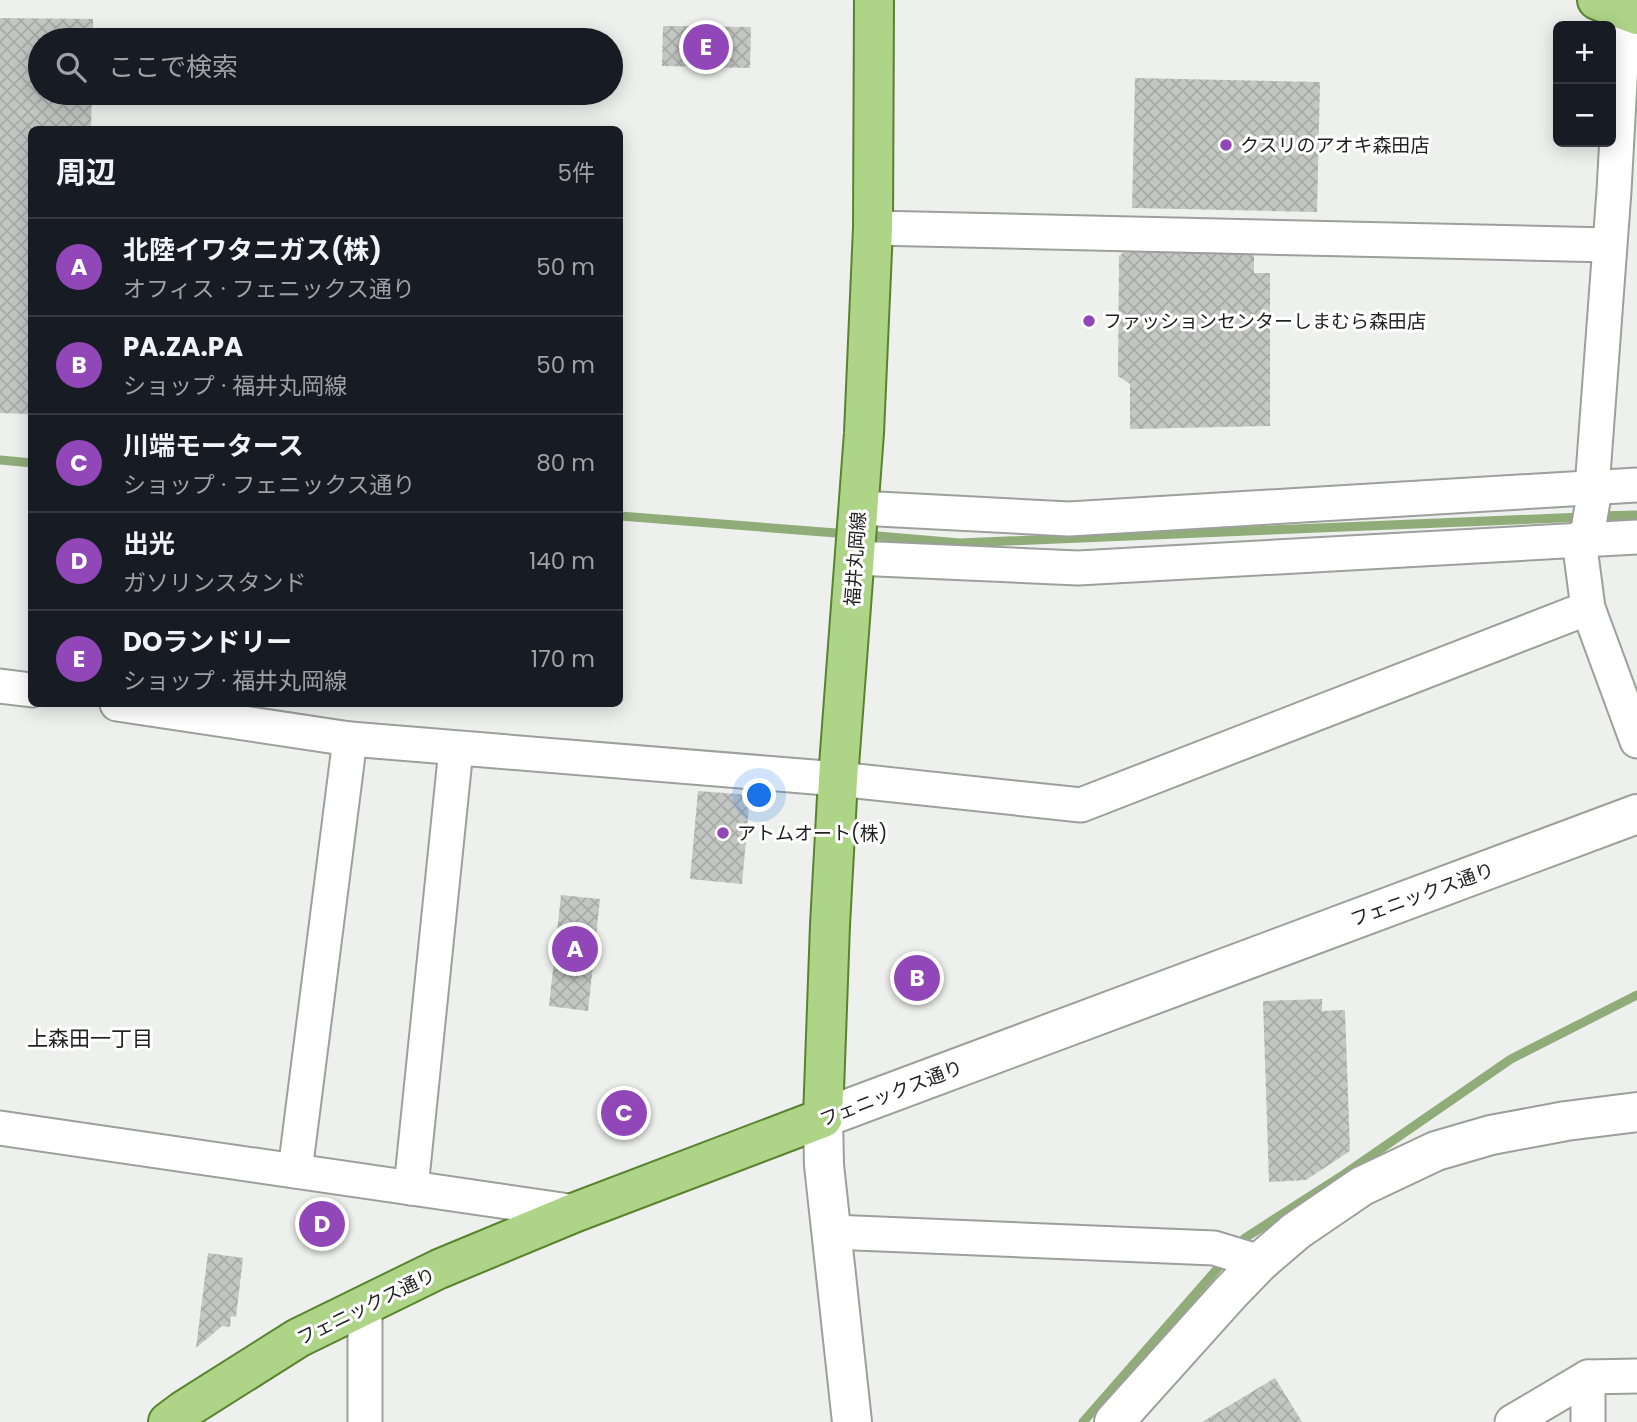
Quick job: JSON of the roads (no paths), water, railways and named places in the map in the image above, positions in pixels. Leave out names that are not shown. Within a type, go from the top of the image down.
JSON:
[{"type":"main road","name":"福井丸岡線","points":[[823,1118],[838,779],[859,508],[873,228],[874,0]]},
{"type":"main road","name":"フェニックス通り","points":[[168,1422],[298,1338],[439,1269],[576,1212],[823,1118]]},
{"type":"street","points":[[1621,6],[1614,191],[1588,515],[1588,608],[1637,741]]},
{"type":"street","points":[[873,228],[1609,245]]},
{"type":"street","points":[[855,558],[1078,568],[1588,515],[1637,485]]},
{"type":"street","points":[[859,508],[1069,519],[1588,515],[1637,537]]},
{"type":"street","points":[[137,707],[350,739],[838,779],[1081,805],[1588,608]]},
{"type":"street","points":[[0,686],[28,690]]},
{"type":"street","points":[[295,1171],[350,739]]},
{"type":"street","points":[[411,1188],[456,749]]},
{"type":"street","name":"フェニックス通り","points":[[823,1118],[1637,814]]},
{"type":"street","points":[[1114,1422],[1260,1262],[1296,1231],[1362,1186],[1436,1151],[1491,1135],[1566,1121],[1637,1112]]},
{"type":"street","points":[[823,1118],[824,1165],[849,1422]]},
{"type":"street","points":[[0,1128],[576,1212]]},
{"type":"street","points":[[832,1233],[1214,1248],[1260,1262]]},
{"type":"street","points":[[365,1306],[365,1422]]},
{"type":"street","points":[[1512,1422],[1588,1377],[1637,1376]]},
{"type":"street","points":[[1588,1377],[1588,1422]]},
{"type":"waterway","points":[[0,460],[28,463]]},
{"type":"waterway","points":[[1597,516],[1637,515]]},
{"type":"waterway","points":[[623,516],[849,534]]},
{"type":"waterway","points":[[866,535],[960,543],[1583,517]]},
{"type":"waterway","points":[[1237,1247],[1245,1238],[1343,1175],[1511,1059],[1637,995]]},
{"type":"waterway","points":[[1083,1422],[1225,1260]]},
{"type":"place","name":"DOランドリー","points":[[706,47]]},
{"type":"place","name":"クスリのアオキ森田店","points":[[1226,145]]},
{"type":"place","name":"ファッションセンターしまむら森田店","points":[[1089,321]]},
{"type":"place","name":"アトムオート(株)","points":[[723,833]]},
{"type":"place","name":"北陸イワタニガス(株)","points":[[575,949]]},
{"type":"place","name":"PA.ZA.PA","points":[[917,978]]},
{"type":"place","name":"川端モータース","points":[[624,1113]]},
{"type":"place","name":"出光","points":[[322,1224]]},
{"type":"district","name":"上森田一丁目","points":[[90,1039]]}]
